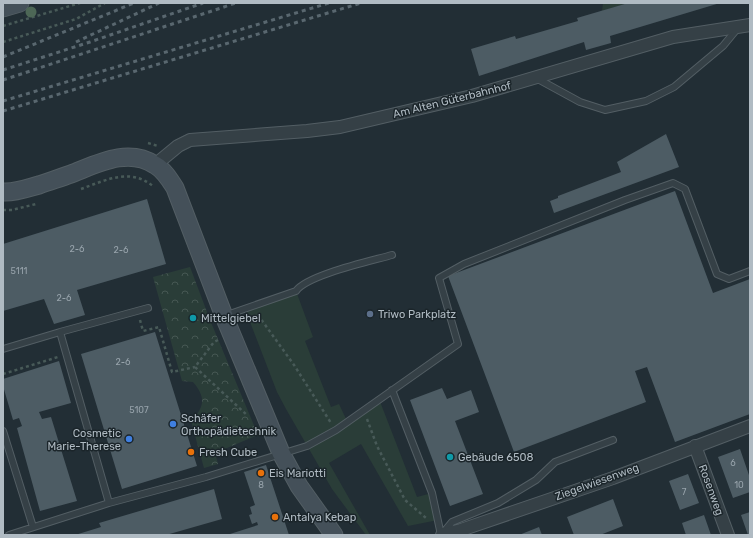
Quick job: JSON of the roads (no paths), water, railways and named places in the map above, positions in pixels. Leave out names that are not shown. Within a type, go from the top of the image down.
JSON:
[{"type":"main road","points":[[3,192],[31,187],[105,161],[123,157],[137,157],[156,165],[176,188],[224,316],[281,453],[298,486],[334,535]]},
{"type":"street","name":"Am Alten Güterbahnhof","points":[[156,165],[178,146],[190,140],[307,131],[340,126],[455,101],[536,78],[607,55],[673,37],[745,25]]},
{"type":"street","name":"Ziegelwiesenweg","points":[[441,535],[461,530],[606,480],[750,426]]},
{"type":"street","name":"Rosenweg","points":[[695,446],[728,535]]},
{"type":"lane","points":[[536,78],[580,102],[605,110],[646,101],[674,87],[723,46],[745,25]]},
{"type":"lane","points":[[9,535],[109,503],[206,477],[307,446],[336,430],[458,344],[439,278],[464,264],[625,200],[673,183],[685,189],[717,274],[729,279],[750,271]]},
{"type":"lane","points":[[224,316],[296,291],[300,284],[323,275],[392,255]]},
{"type":"lane","points":[[3,349],[148,308]]},
{"type":"lane","points":[[60,332],[109,503]]},
{"type":"lane","points":[[392,390],[432,493],[441,535]]},
{"type":"lane","points":[[3,431],[33,527]]},
{"type":"lane","points":[[441,535],[452,522],[498,503],[536,480],[555,462],[613,440]]},
{"type":"railway","points":[[3,57],[134,3]]},
{"type":"railway","points":[[76,42],[159,3]]},
{"type":"railway","points":[[3,70],[203,3]]},
{"type":"railway","points":[[3,80],[236,3]]},
{"type":"railway","points":[[3,101],[329,3]]},
{"type":"railway","points":[[3,111],[361,3]]},
{"type":"place","name":"Triwo Parkplatz","points":[[370,314]]},
{"type":"place","name":"Mittelgiebel","points":[[193,318]]},
{"type":"place","name":"Schäfer Orthopädietechnik","points":[[173,424]]},
{"type":"place","name":"Cosmetic Marie-Therese","points":[[129,439]]},
{"type":"place","name":"Fresh Cube","points":[[191,452]]},
{"type":"place","name":"Gebäude 6508","points":[[450,457]]},
{"type":"place","name":"Eis Mariotti","points":[[261,473]]},
{"type":"place","name":"Antalya Kebap","points":[[275,517]]}]
